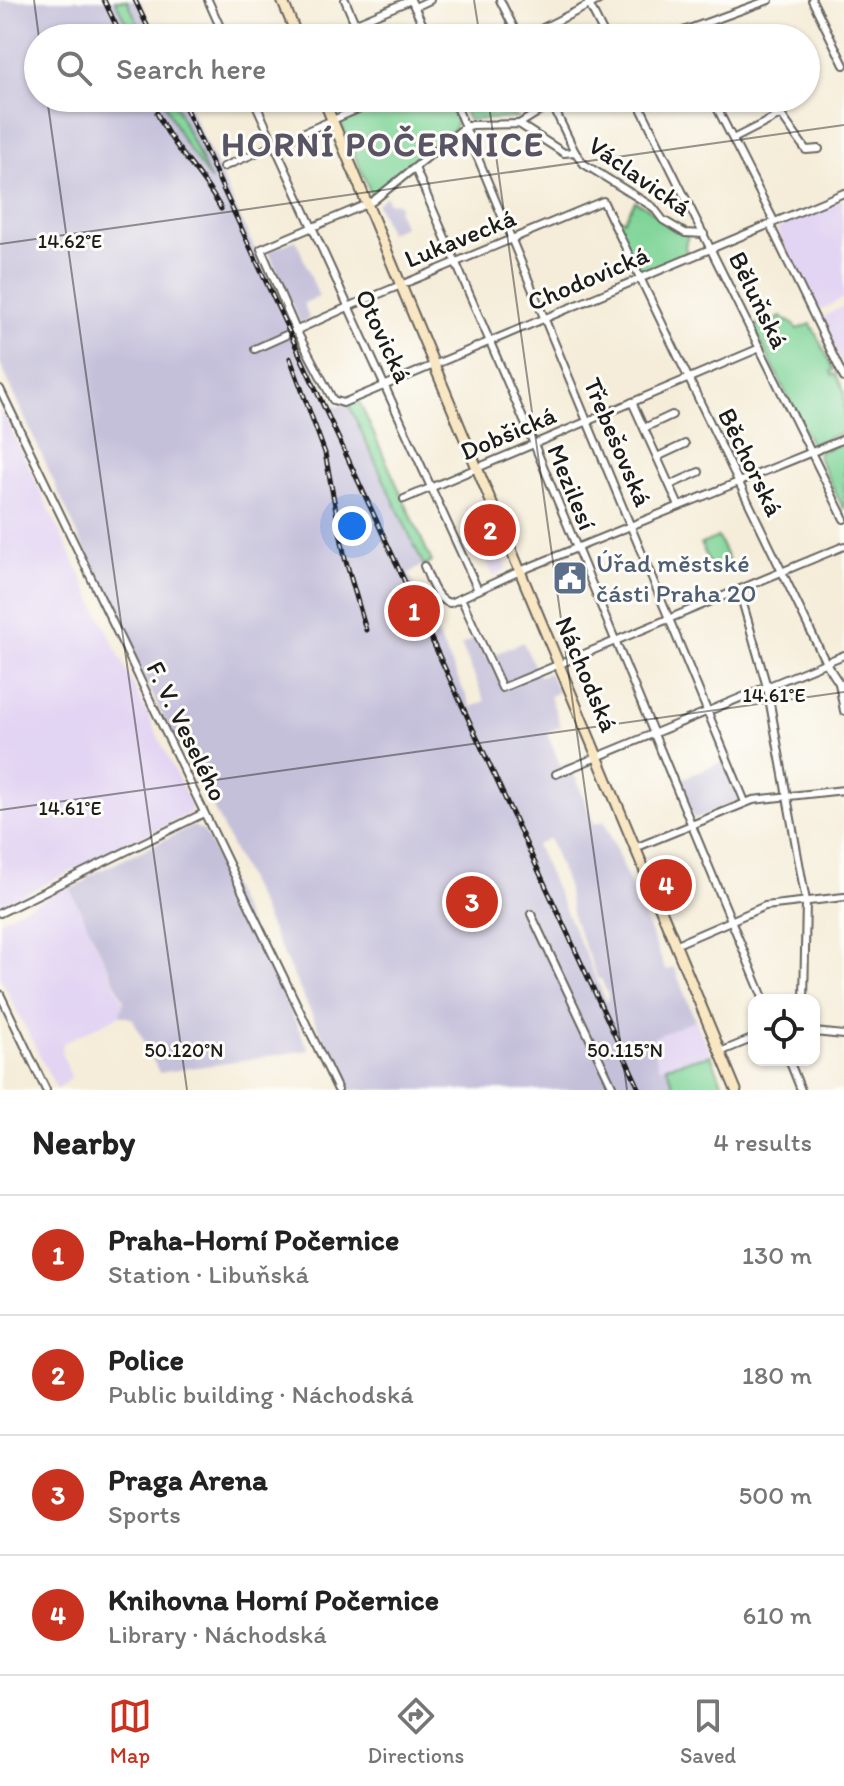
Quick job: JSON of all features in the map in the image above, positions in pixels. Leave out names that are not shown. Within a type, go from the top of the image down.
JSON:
[{"type":"main road","points":[[282,0],[292,24]]},
{"type":"main road","name":"Náchodská","points":[[329,112],[736,1090]]},
{"type":"street","points":[[208,0],[219,24]]},
{"type":"street","points":[[345,0],[355,24],[412,3],[430,0]]},
{"type":"street","points":[[500,0],[513,24]]},
{"type":"street","points":[[547,24],[588,2],[599,0]]},
{"type":"street","points":[[706,24],[769,0]]},
{"type":"street","points":[[812,0],[844,65]]},
{"type":"street","points":[[588,2],[599,24]]},
{"type":"street","points":[[412,3],[422,24]]},
{"type":"street","name":"Otovická","points":[[259,112],[478,590]]},
{"type":"street","points":[[223,167],[353,112]]},
{"type":"street","name":"Třebešovská","points":[[459,112],[745,802]]},
{"type":"street","points":[[296,330],[261,249],[367,204],[465,127],[519,124],[535,112]]},
{"type":"street","points":[[555,112],[575,152]]},
{"type":"street","name":"Běluňská","points":[[643,112],[844,519]]},
{"type":"street","points":[[719,112],[844,378]]},
{"type":"street","points":[[778,112],[806,150],[819,149]]},
{"type":"street","points":[[733,139],[780,115]]},
{"type":"street","name":"Václavická","points":[[519,124],[564,153],[575,152],[584,164],[653,207],[663,220],[685,233],[704,234]]},
{"type":"street","name":"Mezilesí","points":[[415,168],[534,444],[762,994]]},
{"type":"street","name":"Chodovická","points":[[296,330],[333,400],[343,403],[844,193]]},
{"type":"street","name":"Lukavecká","points":[[255,349],[603,201],[640,278]]},
{"type":"street","name":"Běchorská","points":[[640,278],[826,663],[841,685]]},
{"type":"street","name":"Dobšická","points":[[404,499],[760,348]]},
{"type":"street","name":"F. V. Veselého","points":[[0,389],[338,1090]]},
{"type":"street","points":[[632,402],[679,506]]},
{"type":"street","points":[[644,428],[672,415]]},
{"type":"street","points":[[424,566],[439,597],[450,603],[520,571],[844,439]]},
{"type":"street","points":[[657,457],[685,444]]},
{"type":"street","points":[[670,485],[699,472]]},
{"type":"street","points":[[461,598],[502,688],[844,546]]},
{"type":"street","points":[[739,590],[767,687],[806,901],[804,994]]},
{"type":"street","points":[[556,774],[844,655]]},
{"type":"street","points":[[841,685],[844,711]]},
{"type":"street","points":[[635,848],[745,802],[844,790]]},
{"type":"street","points":[[0,913],[204,813]]},
{"type":"street","points":[[675,945],[765,906],[844,897]]},
{"type":"street","points":[[531,914],[614,1090]]},
{"type":"street","points":[[0,994],[46,1090]]},
{"type":"street","points":[[820,1033],[844,1035]]},
{"type":"street","points":[[720,1052],[748,1040]]},
{"type":"street","points":[[791,1066],[801,1090]]},
{"type":"shaded area","points":[[0,0],[115,0],[126,24],[24,24],[24,112],[169,112],[182,139],[208,175],[179,112],[191,112],[294,335],[336,407],[348,403],[423,565],[409,574],[501,770],[472,707],[485,701],[461,645],[476,638],[486,658],[523,642],[539,676],[549,673],[558,692],[550,696],[561,726],[547,733],[561,767],[570,763],[594,824],[604,821],[666,970],[674,967],[695,1020],[650,1039],[659,1067],[666,1066],[676,1090],[348,1090],[189,757],[177,746],[0,363]],"holes":[[[549,838],[567,886],[573,918],[598,979],[601,979],[608,994],[607,1003],[536,845]]]},
{"type":"shaded area","points":[[127,0],[140,0],[151,24],[138,24]]},
{"type":"shaded area","points":[[386,196],[388,202],[398,203],[400,208],[397,209],[404,226],[389,233],[377,204]]},
{"type":"shaded area","points":[[842,199],[844,298],[816,312],[777,229]]},
{"type":"shaded area","points":[[296,240],[319,297],[304,303],[309,319],[300,323],[268,251]]},
{"type":"shaded area","points":[[844,306],[844,367],[819,319]]},
{"type":"shaded area","points":[[0,407],[192,807],[189,814],[0,906]]},
{"type":"shaded area","points":[[481,501],[507,569],[493,576],[465,508]]},
{"type":"shaded area","points":[[724,761],[740,800],[694,819],[678,780]]},
{"type":"shaded area","points":[[193,826],[204,831],[309,1050],[159,1073],[133,1019],[120,1015],[124,1001],[70,889],[85,882],[87,877]]},
{"type":"shaded area","points":[[65,888],[70,889],[124,1004],[120,1015],[63,1043],[62,1053],[71,1077],[57,1090],[0,977],[0,920]]},
{"type":"shaded area","points":[[695,1020],[711,1055],[659,1068],[650,1038]]},
{"type":"green space","points":[[115,0],[127,0],[138,24],[126,24]]},
{"type":"green space","points":[[169,112],[179,112],[211,181],[182,139]]},
{"type":"green space","points":[[363,112],[453,112],[457,123],[453,130],[372,196],[340,121]]},
{"type":"green space","points":[[465,112],[504,112],[519,118],[468,120]]},
{"type":"green space","points":[[635,201],[669,227],[688,235],[685,246],[687,254],[640,274],[613,217],[624,220]]},
{"type":"green space","points":[[781,317],[797,329],[811,324],[834,370],[831,371],[832,375],[836,374],[844,391],[844,432],[811,444],[756,332],[758,323],[762,321],[767,324]]},
{"type":"green space","points":[[358,399],[432,562],[424,566],[348,403]]},
{"type":"green space","points":[[844,441],[844,510],[818,457],[819,452]]},
{"type":"green space","points":[[718,537],[731,565],[713,572],[701,544]]},
{"type":"green space","points":[[711,1055],[725,1090],[676,1090],[666,1066]]},
{"type":"railway","points":[[104,0],[115,24]]},
{"type":"railway","points":[[135,0],[146,24]]},
{"type":"railway","points":[[187,112],[640,1090]]},
{"type":"railway","points":[[157,113],[221,209]]},
{"type":"railway","points":[[290,358],[325,453],[345,558],[366,630]]},
{"type":"place","name":"Police","points":[[490,530]]},
{"type":"place","name":"Úřad městské části Praha 20","points":[[570,578]]},
{"type":"place","name":"Praha-Horní Počernice","points":[[414,611]]},
{"type":"place","name":"Knihovna Horní Počernice","points":[[666,885]]},
{"type":"place","name":"Praga Arena","points":[[472,902]]},
{"type":"district","name":"HORNÍ POČERNICE","points":[[383,144]]}]
